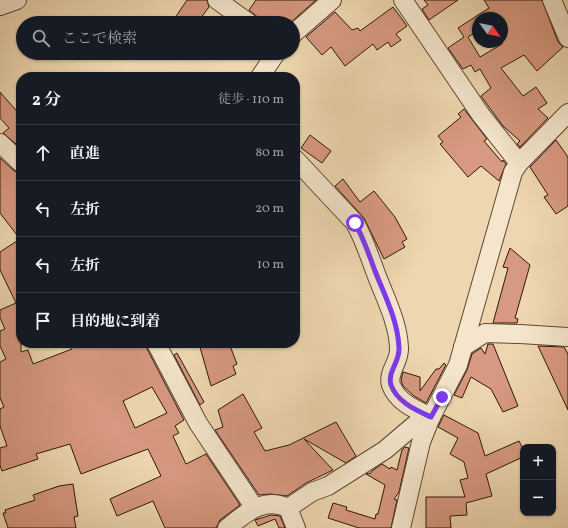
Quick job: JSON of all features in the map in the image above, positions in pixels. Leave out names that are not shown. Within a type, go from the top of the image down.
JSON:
[{"type":"street","points":[[0,6],[17,0]]},
{"type":"street","points":[[217,0],[239,16]]},
{"type":"street","points":[[300,28],[332,0]]},
{"type":"street","points":[[403,0],[481,115],[519,163]]},
{"type":"street","points":[[552,0],[568,38]]},
{"type":"street","points":[[263,72],[271,60]]},
{"type":"street","points":[[401,528],[421,442],[431,417],[454,373],[463,347],[509,184],[519,163],[568,113]]},
{"type":"street","points":[[0,143],[16,158]]},
{"type":"street","points":[[300,164],[355,223],[362,235],[390,308],[397,333],[399,356],[390,376],[392,387],[404,402],[431,417]]},
{"type":"street","points":[[463,347],[485,334],[520,334],[568,337]]},
{"type":"street","points":[[159,348],[198,423],[254,508]]},
{"type":"street","points":[[288,508],[312,492],[328,486],[385,450],[418,422],[431,417]]},
{"type":"street","points":[[227,528],[254,508],[261,505],[283,506],[288,508],[296,528]]},
{"type":"building","points":[[187,0],[207,0],[209,7],[202,16],[176,16]]},
{"type":"building","points":[[256,0],[316,0],[298,16],[256,16],[249,10]]},
{"type":"building","points":[[424,0],[458,0],[429,20],[422,9],[428,5]]},
{"type":"building","points":[[484,0],[542,0],[558,42],[563,47],[537,71],[524,55],[501,68],[523,96],[536,87],[547,103],[538,109],[548,118],[520,147],[517,144],[520,141],[503,126],[481,96],[491,88],[480,69],[475,72],[471,65],[463,69],[448,48],[464,37],[458,28],[472,19],[472,35],[468,37],[472,44],[472,48],[475,48],[480,57],[495,48],[508,48],[508,12],[483,12],[489,8]]},
{"type":"building","points":[[393,7],[407,26],[396,34],[401,40],[391,47],[388,42],[377,50],[373,44],[345,66],[331,47],[322,55],[306,37],[335,12],[352,30],[358,28],[360,31]]},
{"type":"building","points":[[0,92],[16,110],[16,144],[3,133],[9,128],[0,118]]},
{"type":"building","points":[[464,109],[487,139],[484,141],[502,162],[503,160],[506,164],[499,181],[481,166],[468,177],[440,144],[443,142],[438,136],[461,117],[458,114]]},
{"type":"building","points":[[310,135],[331,151],[322,163],[301,148]]},
{"type":"building","points":[[556,140],[568,157],[568,206],[556,214],[544,197],[548,195],[530,167]]},
{"type":"building","points":[[0,158],[16,172],[16,234],[0,213]]},
{"type":"building","points":[[343,179],[360,202],[374,191],[395,217],[407,239],[402,242],[405,247],[384,259],[364,218],[335,186]]},
{"type":"building","points":[[16,242],[16,303],[0,270],[0,252]]},
{"type":"building","points":[[510,248],[530,265],[515,318],[518,319],[517,323],[493,323],[508,268],[503,267]]},
{"type":"building","points":[[16,303],[16,348],[21,348],[21,352],[28,350],[33,364],[72,348],[147,348],[184,420],[175,426],[179,433],[173,436],[186,464],[206,454],[240,505],[220,520],[216,528],[165,528],[153,501],[117,516],[110,499],[161,476],[148,449],[81,474],[70,444],[36,454],[38,459],[2,471],[0,465],[0,448],[7,446],[0,426],[0,409],[4,407],[0,398],[0,362],[6,359],[0,346],[0,331],[5,329],[0,318],[0,310]],"holes":[[[152,387],[167,413],[135,428],[123,401]]]},
{"type":"building","points":[[488,344],[493,344],[518,406],[503,412],[491,389],[471,377],[462,398],[454,395],[467,370],[472,354],[481,348],[485,354]]},
{"type":"building","points":[[538,346],[564,347],[568,354],[568,410]]},
{"type":"building","points":[[200,348],[231,348],[237,364],[233,366],[236,374],[211,386]]},
{"type":"building","points":[[177,353],[204,402],[200,405],[174,355]]},
{"type":"building","points":[[444,363],[446,365],[426,403],[414,396],[403,386],[401,380],[403,372],[420,377],[420,391],[436,369],[439,369]]},
{"type":"building","points":[[243,394],[262,428],[254,432],[265,451],[289,445],[336,422],[356,456],[346,463],[304,439],[333,470],[306,483],[287,496],[271,494],[259,495],[215,430],[223,427],[218,410]]},
{"type":"building","points":[[444,415],[478,433],[485,456],[519,441],[520,444],[520,458],[486,474],[492,496],[466,503],[467,515],[450,516],[451,528],[426,528],[426,497],[465,497],[460,480],[468,478],[464,462],[450,454],[458,438],[438,427]]},
{"type":"building","points":[[405,447],[409,448],[399,492],[394,499],[397,500],[391,528],[359,528],[328,518],[333,503],[347,507],[346,510],[375,519],[376,514],[378,514],[385,485],[366,474],[370,474],[382,464],[390,469],[391,467],[397,470],[402,450]]},
{"type":"building","points":[[73,484],[78,516],[74,517],[76,528],[8,528],[3,513],[6,513],[5,510],[35,500],[33,495],[59,486]]},
{"type":"building","points":[[271,515],[280,516],[285,528],[279,528],[275,519],[258,526],[255,520]]},
{"type":"route","points":[[355,223],[362,235],[390,308],[397,333],[399,356],[390,376],[392,387],[404,402],[431,417],[442,397]]}]
